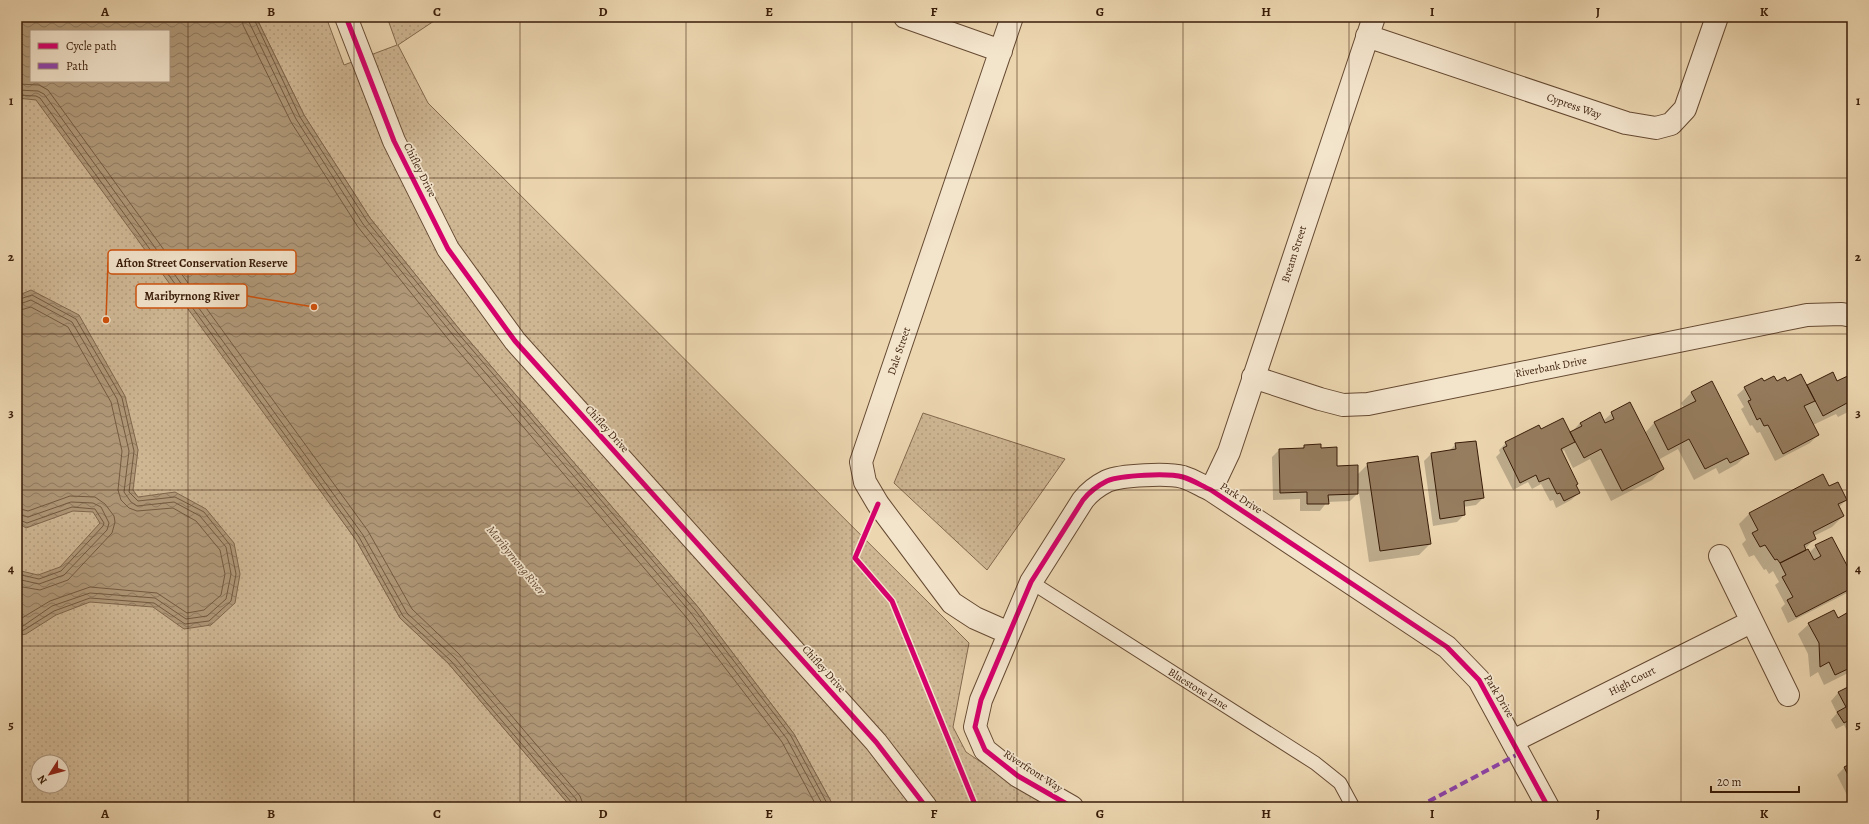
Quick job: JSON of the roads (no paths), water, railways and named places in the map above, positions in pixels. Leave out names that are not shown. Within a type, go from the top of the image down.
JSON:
[{"type":"street","name":"Chifley Drive","points":[[346,17],[394,141],[448,250],[515,341],[876,742],[926,807]]},
{"type":"street","points":[[905,17],[1001,51]]},
{"type":"street","name":"Dale Street","points":[[1009,633],[975,618],[952,603],[878,504],[865,482],[861,462],[1012,17]]},
{"type":"street","name":"Cypress Way","points":[[1370,27],[1626,123],[1656,128],[1671,124],[1685,109],[1717,17]]},
{"type":"street","name":"Bream Street","points":[[1211,490],[1229,452],[1370,27]]},
{"type":"street","name":"Riverbank Drive","points":[[1253,377],[1343,405],[1368,404],[1807,315],[1842,314],[1852,316]]},
{"type":"street","name":"Park Drive","points":[[985,750],[975,726],[981,700],[1031,582],[1083,500],[1092,489],[1109,481],[1170,474],[1183,477],[1211,490],[1447,647],[1479,680],[1548,807]]},
{"type":"street","points":[[1720,556],[1788,695]]},
{"type":"street","name":"High Court","points":[[1513,741],[1751,622]]},
{"type":"street","name":"Riverfront Way","points":[[985,750],[1018,776],[1072,807]]},
{"type":"lane","name":"Bluestone Lane","points":[[1031,582],[1315,762],[1340,783],[1353,807]]},
{"type":"water","points":[[17,17],[256,17],[304,115],[370,218],[460,330],[698,607],[794,734],[834,807],[571,807],[448,663],[400,618],[356,540],[36,100],[17,98]]},
{"type":"water","points":[[31,290],[79,315],[125,396],[138,450],[133,490],[138,497],[175,492],[206,509],[234,543],[240,574],[235,603],[211,625],[184,629],[153,607],[90,602],[56,615],[26,634],[17,636],[17,570],[38,575],[60,567],[100,523],[93,512],[73,511],[26,528],[17,522],[17,296]]},
{"type":"place","name":"Maribyrnong River","points":[[314,307]]},
{"type":"place","name":"Afton Street Conservation Reserve","points":[[106,320]]}]
